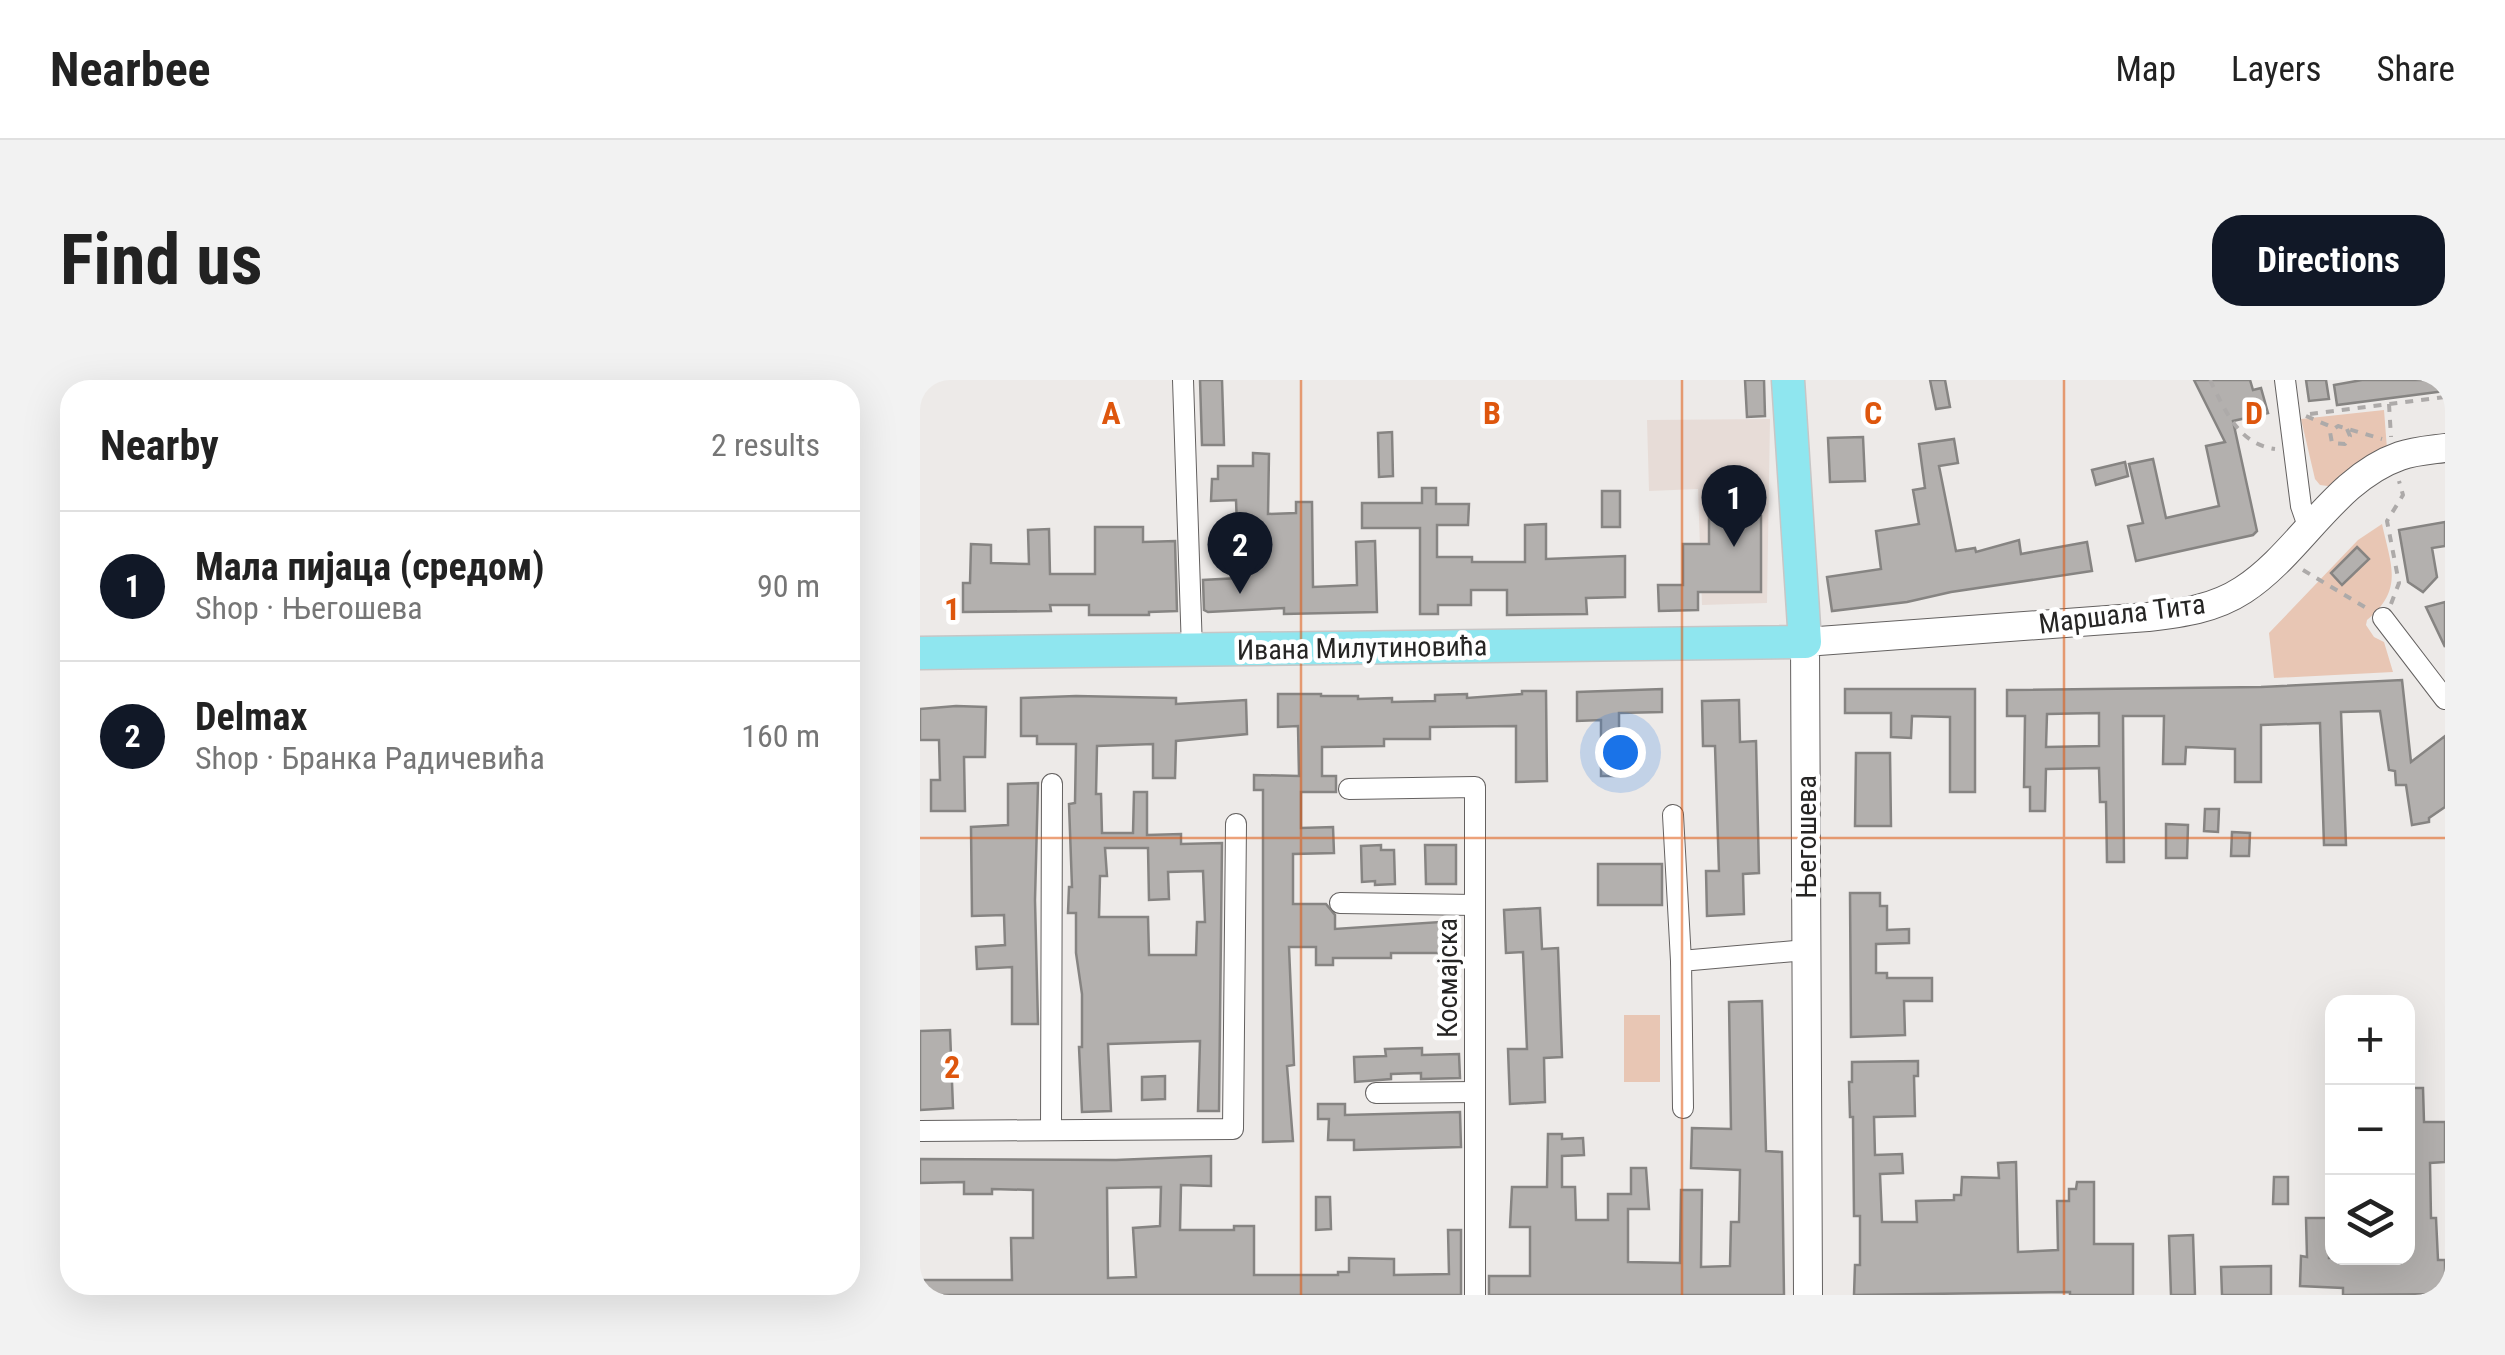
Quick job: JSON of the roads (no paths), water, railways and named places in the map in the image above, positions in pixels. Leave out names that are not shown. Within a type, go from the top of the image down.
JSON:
[{"type":"main road","name":"Његошева","points":[[1788,380],[1805,642]]},
{"type":"main road","name":"Ивана Милутиновића","points":[[920,653],[1805,642]]},
{"type":"street","points":[[1183,380],[1192,650]]},
{"type":"street","points":[[2285,380],[2302,506],[2310,529]]},
{"type":"street","name":"Маршала Тита","points":[[1805,642],[2180,613],[2214,604],[2244,590],[2360,479],[2393,459],[2445,448]]},
{"type":"street","points":[[2383,618],[2445,699]]},
{"type":"street","name":"Његошева","points":[[1805,642],[1808,1295]]},
{"type":"street","points":[[1051,1130],[1052,784]]},
{"type":"street","name":"Космајска","points":[[1348,788],[1475,788],[1475,1295]]},
{"type":"street","points":[[1673,815],[1682,961],[1683,1108]]},
{"type":"street","points":[[920,1131],[1232,1130],[1236,824]]},
{"type":"street","points":[[1340,903],[1475,905]]},
{"type":"street","points":[[1682,961],[1806,950]]},
{"type":"street","points":[[1376,1093],[1475,1092]]},
{"type":"place","name":"Мала пијаца (средом)","points":[[1734,547]]},
{"type":"place","name":"Delmax","points":[[1240,594]]}]
